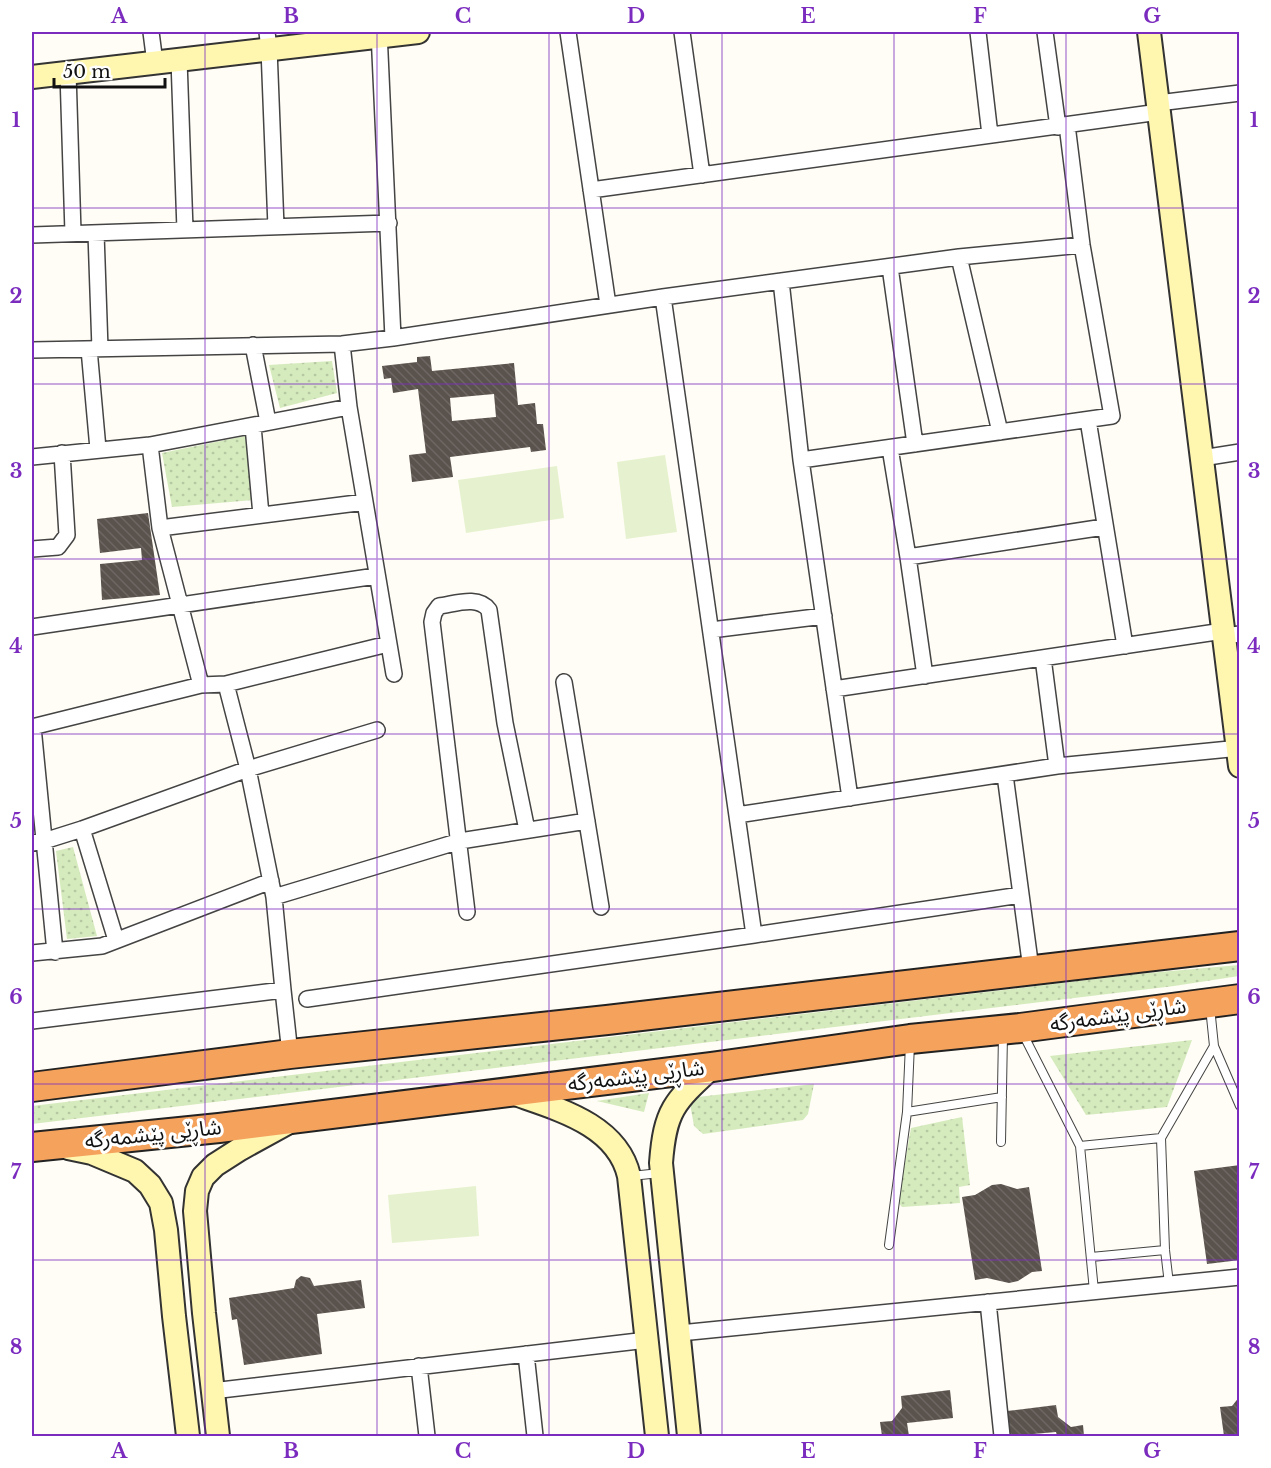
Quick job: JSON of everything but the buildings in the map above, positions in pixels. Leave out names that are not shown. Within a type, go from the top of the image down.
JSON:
[{"type":"highway","points":[[32,1087],[290,1054],[607,1020],[1239,946]]},
{"type":"highway","name":"شاڕێی پێشمەرگە","points":[[41,1145],[219,1128],[1239,999]]},
{"type":"street","points":[[151,32],[155,63]]},
{"type":"street","points":[[32,77],[179,60],[268,40],[418,32]]},
{"type":"street","points":[[568,32],[608,305]]},
{"type":"street","points":[[682,32],[702,175]]},
{"type":"street","points":[[978,32],[990,135]]},
{"type":"street","points":[[801,460],[1112,416],[1045,32]]},
{"type":"street","points":[[737,815],[1057,766],[1239,754],[1229,634],[1202,458],[1149,32]]},
{"type":"street","points":[[380,34],[393,338]]},
{"type":"street","points":[[268,40],[276,226]]},
{"type":"street","points":[[179,60],[185,230]]},
{"type":"street","points":[[68,73],[73,233]]},
{"type":"street","points":[[591,190],[1062,126],[1239,93]]},
{"type":"street","points":[[32,235],[389,223]]},
{"type":"street","points":[[96,232],[95,349],[98,449]]},
{"type":"street","points":[[32,350],[342,344],[959,257],[1082,245]]},
{"type":"street","points":[[959,257],[1000,432]]},
{"type":"street","points":[[890,267],[915,444]]},
{"type":"street","points":[[781,281],[801,460],[850,798]]},
{"type":"street","points":[[663,297],[754,935]]},
{"type":"street","points":[[342,344],[349,407],[394,674]]},
{"type":"street","points":[[253,345],[268,422]]},
{"type":"street","points":[[32,457],[150,445],[349,407]]},
{"type":"street","points":[[1088,420],[1125,646]]},
{"type":"street","points":[[253,426],[261,515]]},
{"type":"street","points":[[150,445],[160,528],[201,685]]},
{"type":"street","points":[[890,448],[925,676]]},
{"type":"street","points":[[1202,458],[1239,452]]},
{"type":"street","points":[[32,549],[57,547],[67,536],[62,453]]},
{"type":"street","points":[[160,528],[365,502]]},
{"type":"street","points":[[908,557],[1104,527]]},
{"type":"street","points":[[32,627],[376,576]]},
{"type":"street","points":[[467,912],[432,622],[439,606],[477,601],[484,603],[489,610],[505,723],[527,830]]},
{"type":"street","points":[[711,630],[824,616]]},
{"type":"street","points":[[834,689],[1125,646],[1229,634]]},
{"type":"street","points":[[55,952],[38,842],[32,727],[201,685],[226,684],[388,644]]},
{"type":"street","points":[[1043,658],[1057,766]]},
{"type":"street","points":[[564,682],[601,907]]},
{"type":"street","points":[[226,684],[248,769],[274,897],[290,1054]]},
{"type":"street","points":[[38,842],[82,829],[248,769],[377,730]]},
{"type":"street","points":[[1005,775],[1031,969]]},
{"type":"street","points":[[274,897],[460,841],[587,821]]},
{"type":"street","points":[[82,829],[116,940]]},
{"type":"street","points":[[32,953],[102,946],[271,881]]},
{"type":"street","points":[[307,999],[1021,895]]},
{"type":"street","points":[[32,1022],[283,990]]},
{"type":"street","points":[[689,1437],[680,1333],[661,1172],[666,1129],[674,1105],[712,1067]]},
{"type":"street","points":[[508,1091],[564,1112],[594,1128],[617,1148],[625,1161],[629,1176],[657,1437]]},
{"type":"street","points":[[218,1437],[195,1211],[200,1184],[209,1171],[227,1156],[298,1118]]},
{"type":"street","points":[[41,1145],[92,1153],[135,1171],[150,1185],[161,1203],[165,1217],[188,1437]]},
{"type":"street","points":[[680,1333],[1239,1277]]},
{"type":"street","points":[[988,1302],[1002,1437]]},
{"type":"street","points":[[174,1316],[204,1313]]},
{"type":"street","points":[[212,1391],[647,1340]]},
{"type":"street","points":[[526,1354],[535,1437]]},
{"type":"street","points":[[419,1366],[427,1437]]},
{"type":"lane","points":[[1209,1002],[1214,1046],[1239,1106]]},
{"type":"lane","points":[[1001,1142],[1002,1097],[1012,1029]]},
{"type":"lane","points":[[1012,1029],[1080,1146],[1094,1291]]},
{"type":"lane","points":[[889,1245],[907,1112],[910,1039]]},
{"type":"lane","points":[[1169,1284],[1165,1250],[1161,1138],[1214,1046]]},
{"type":"lane","points":[[907,1112],[1002,1097]]},
{"type":"lane","points":[[1080,1146],[1161,1138]]},
{"type":"lane","points":[[629,1176],[661,1172]]},
{"type":"lane","points":[[1090,1257],[1165,1250]]},
{"type":"green space","points":[[332,361],[337,393],[280,408],[269,365]]},
{"type":"green space","points":[[245,436],[253,500],[172,507],[162,453]]},
{"type":"green space","points":[[665,455],[677,532],[626,539],[617,462]]},
{"type":"green space","points":[[557,466],[564,518],[466,533],[458,480]]},
{"type":"green space","points":[[73,847],[97,936],[67,939],[56,851]]},
{"type":"green space","points":[[1239,965],[1239,976],[1174,986],[32,1124],[32,1106],[1137,974]]},
{"type":"green space","points":[[1192,1040],[1167,1107],[1086,1115],[1050,1056]]},
{"type":"green space","points":[[814,1084],[808,1114],[803,1120],[703,1134],[694,1126],[689,1098]]},
{"type":"green space","points":[[649,1093],[644,1112],[597,1101]]},
{"type":"green space","points":[[962,1117],[970,1185],[959,1187],[960,1203],[902,1207],[898,1202],[911,1128]]},
{"type":"green space","points":[[476,1186],[479,1236],[392,1243],[388,1195]]}]
